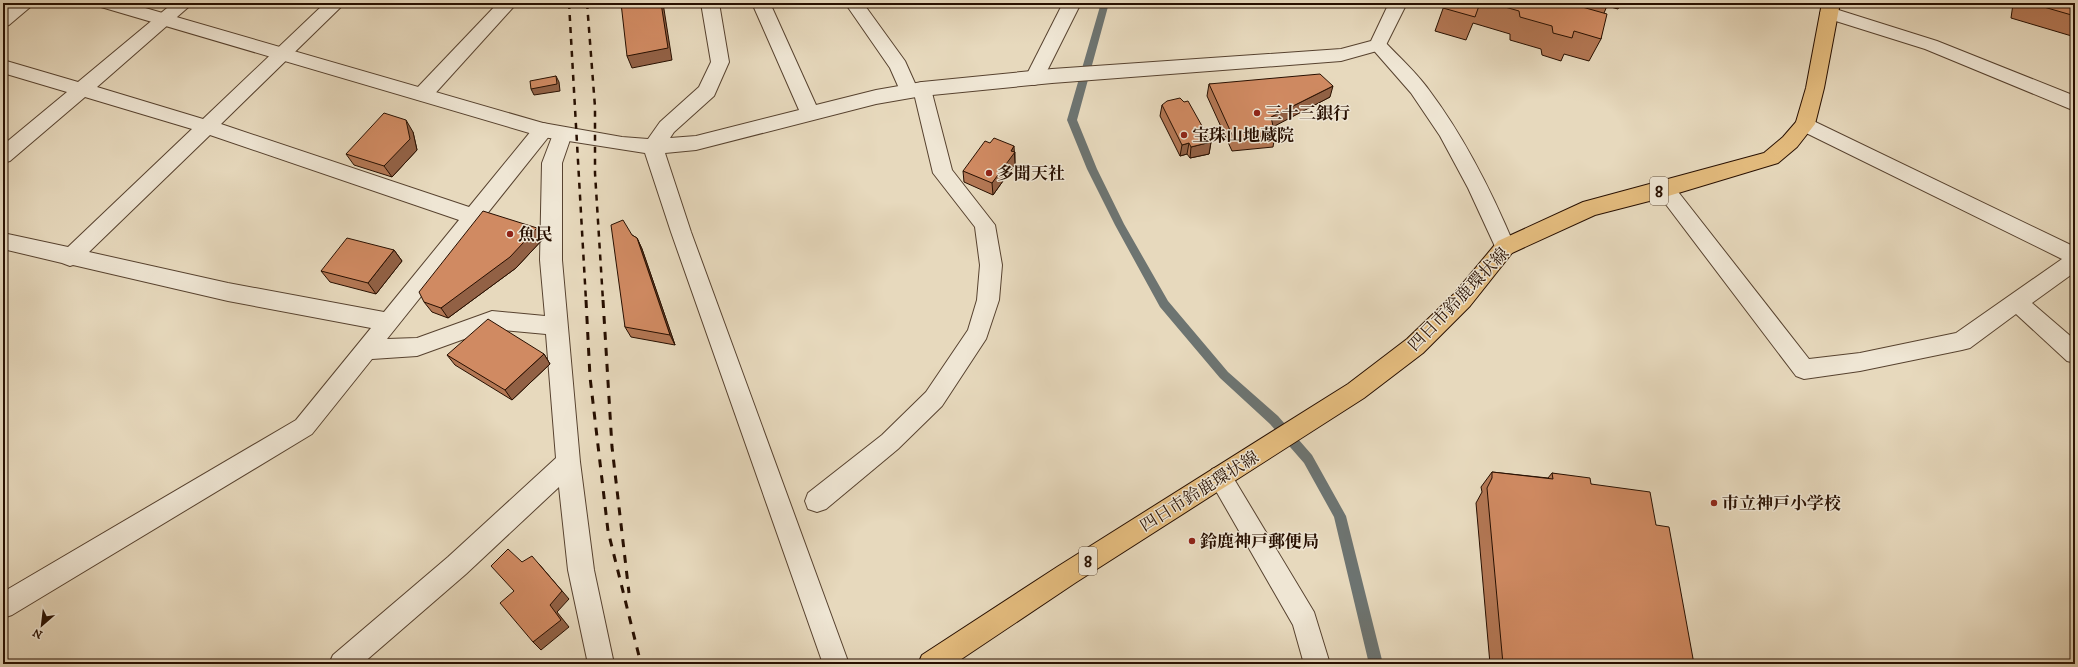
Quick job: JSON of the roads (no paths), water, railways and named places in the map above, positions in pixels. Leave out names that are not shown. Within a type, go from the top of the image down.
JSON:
[{"type":"main road","name":"四日市鈴鹿環状線","points":[[931,664],[1356,391],[1416,346],[1462,300],[1505,247],[1590,208],[1666,189],[1770,158],[1790,142],[1805,124],[1815,88],[1830,8]]},
{"type":"street","points":[[3,21],[26,3]]},
{"type":"street","points":[[107,3],[552,132],[622,144],[653,147],[696,143],[876,97],[916,90],[1043,77],[1342,55],[1378,45],[1398,3]]},
{"type":"street","points":[[3,156],[184,3]]},
{"type":"street","points":[[70,258],[336,3]]},
{"type":"street","points":[[423,94],[508,3]]},
{"type":"street","points":[[653,147],[667,127],[707,91],[718,68],[720,62],[710,3]]},
{"type":"street","points":[[761,3],[810,114]]},
{"type":"street","points":[[817,501],[890,442],[934,399],[978,333],[988,300],[991,265],[985,225],[943,173],[916,90],[854,3]]},
{"type":"street","points":[[1043,77],[1072,3]]},
{"type":"street","points":[[1830,8],[1931,44],[2075,104]]},
{"type":"street","points":[[1378,45],[1422,93],[1454,142],[1485,199],[1505,247]]},
{"type":"street","points":[[3,66],[206,127],[474,217]]},
{"type":"street","points":[[1805,124],[2075,256]]},
{"type":"street","points":[[3,606],[304,427],[474,217],[552,132]]},
{"type":"street","points":[[552,132],[551,260],[568,462],[581,570],[601,664]]},
{"type":"street","points":[[653,147],[681,232],[836,664]]},
{"type":"street","points":[[1666,189],[1804,369],[1860,362],[1962,341],[2018,303],[2075,261]]},
{"type":"street","points":[[3,241],[70,258],[228,292],[389,322]]},
{"type":"street","points":[[2018,303],[2075,354]]},
{"type":"street","points":[[365,350],[417,346],[492,320],[556,326]]},
{"type":"street","points":[[342,664],[439,582],[568,462]]},
{"type":"street","points":[[1220,477],[1304,621],[1317,664]]},
{"type":"waterway","points":[[1105,3],[1072,120],[1092,169],[1120,225],[1164,304],[1224,375],[1274,420],[1308,459],[1340,516],[1376,664]]},
{"type":"railway","points":[[569,3],[586,301]]},
{"type":"railway","points":[[587,3],[595,107],[595,173],[603,301]]},
{"type":"railway","points":[[586,300],[590,377],[608,531],[641,664]]},
{"type":"railway","points":[[603,300],[612,447],[629,593]]},
{"type":"place","name":"三十三銀行","points":[[1257,113]]},
{"type":"place","name":"宝珠山地蔵院","points":[[1184,135]]},
{"type":"place","name":"多聞天社","points":[[989,173]]},
{"type":"place","name":"魚民","points":[[510,234]]},
{"type":"place","name":"市立神戸小学校","points":[[1714,503]]},
{"type":"place","name":"鈴鹿神戸郵便局","points":[[1192,541]]}]
